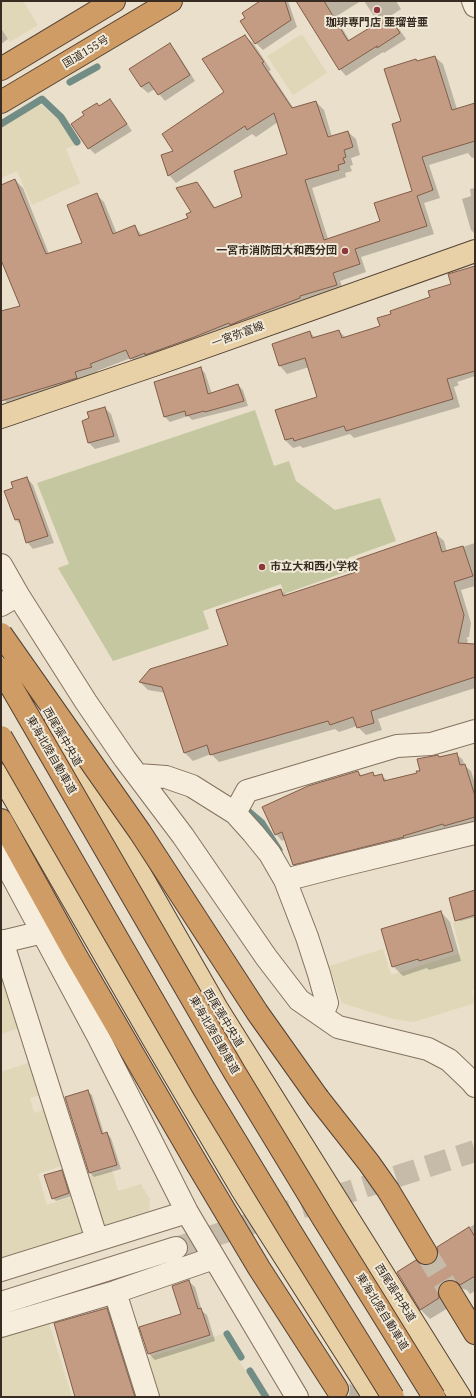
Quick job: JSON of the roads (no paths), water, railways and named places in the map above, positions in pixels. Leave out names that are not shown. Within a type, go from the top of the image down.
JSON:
[{"type":"highway","points":[[1,69],[114,1]]},
{"type":"highway","name":"国道155号","points":[[1,102],[171,1]]},
{"type":"highway","points":[[1,634],[140,832],[257,1012],[318,1098],[373,1168],[388,1190],[426,1254]]},
{"type":"highway","name":"東海北陸自動車道","points":[[1,669],[235,1073],[434,1397]]},
{"type":"highway","points":[[1,737],[204,1089],[393,1397]]},
{"type":"highway","points":[[1,820],[75,954],[197,1164],[260,1268],[337,1389]]},
{"type":"highway","points":[[450,1292],[475,1333]]},
{"type":"main road","name":"一宮弥富線","points":[[1,418],[475,251]]},
{"type":"main road","name":"西尾張中央道","points":[[1,630],[216,1007],[460,1397]]},
{"type":"main road","points":[[1,775],[136,1011],[233,1174],[374,1397]]},
{"type":"street","points":[[1,565],[10,600],[91,708],[125,759],[183,836],[266,956],[299,1000],[338,1027],[428,1049],[449,1060],[471,1080],[475,1086]]},
{"type":"street","points":[[235,813],[247,791],[397,746],[431,744],[475,731]]},
{"type":"street","points":[[138,775],[166,777],[192,786],[235,813],[266,849],[285,880],[307,937],[327,1003],[322,1015]]},
{"type":"street","points":[[285,880],[475,833]]},
{"type":"street","points":[[1,855],[98,1036],[187,1212],[297,1397]]},
{"type":"street","points":[[43,932],[1,942],[97,1240]]},
{"type":"street","points":[[1,1270],[187,1212]]},
{"type":"street","points":[[1,1303],[176,1248]]},
{"type":"street","points":[[1,1326],[115,1292],[214,1258]]},
{"type":"street","points":[[115,1292],[148,1397]]},
{"type":"waterway","points":[[70,82],[97,67]]},
{"type":"waterway","points":[[1,124],[42,99],[61,117],[77,142]]},
{"type":"waterway","points":[[241,805],[262,823],[279,850]]},
{"type":"waterway","points":[[227,1334],[241,1357]]},
{"type":"waterway","points":[[250,1371],[266,1397]]},
{"type":"tunnel","points":[[176,1248],[475,1151]]},
{"type":"tunnel","points":[[426,1253],[450,1292]]},
{"type":"place","name":"珈琲専門店 亜瑠普亜","points":[[377,10]]},
{"type":"place","name":"一宮市消防団大和西分団","points":[[345,251]]},
{"type":"place","name":"市立大和西小学校","points":[[262,567]]}]
